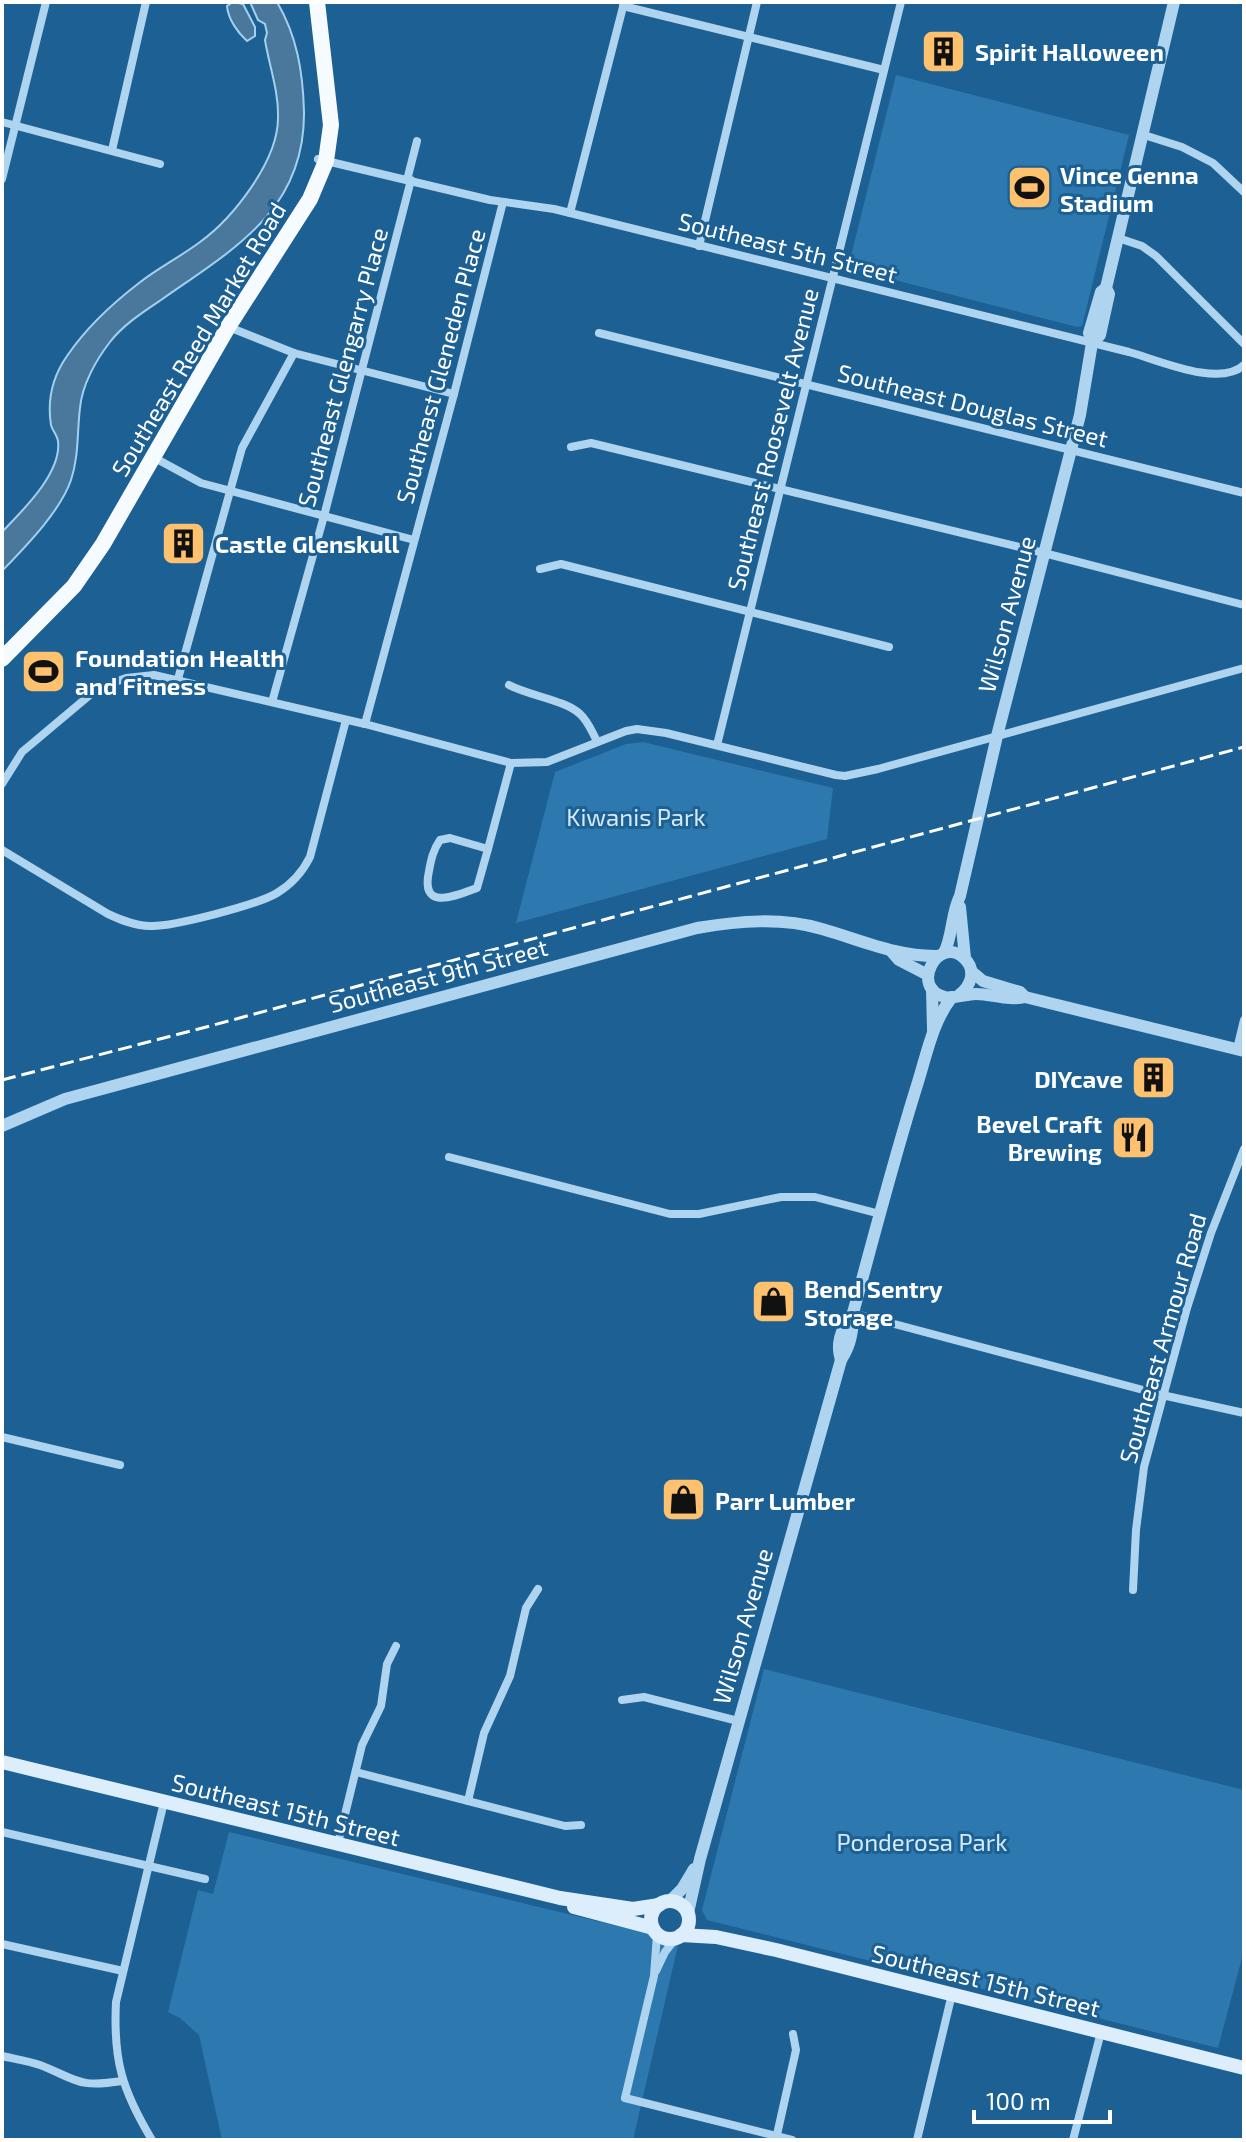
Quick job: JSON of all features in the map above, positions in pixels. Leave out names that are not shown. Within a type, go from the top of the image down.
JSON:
[{"type":"main road","name":"Southeast Reed Market Road","points":[[307,2],[323,114],[322,160]]},
{"type":"main road","name":"Southeast Reed Market Road","points":[[2,659],[74,586],[103,544],[150,455],[322,160],[331,125],[317,2]]},
{"type":"main road","name":"Southeast Reed Market Road","points":[[2,649],[66,583],[150,455]]},
{"type":"main road","name":"Southeast 15th Street","points":[[2,1762],[560,1898],[633,1909],[664,1903]]},
{"type":"main road","name":"Southeast 15th Street","points":[[560,1898],[575,1908],[655,1931]]},
{"type":"main road","points":[[664,1903],[681,1904],[689,1916],[686,1930],[678,1937],[669,1939],[655,1931],[652,1916],[664,1903]]},
{"type":"main road","name":"Southeast 15th Street","points":[[689,1916],[716,1937]]},
{"type":"main road","name":"Southeast 15th Street","points":[[678,1937],[716,1937],[952,1993],[1244,2068]]},
{"type":"street","points":[[2,179],[46,2]]},
{"type":"street","points":[[112,150],[146,2]]},
{"type":"street","points":[[699,246],[757,2]]},
{"type":"street","name":"Southeast Roosevelt Avenue","points":[[717,745],[901,2]]},
{"type":"street","name":"Wilson Avenue","points":[[941,955],[949,942],[954,907],[960,896],[997,736],[1080,415],[1092,343],[1100,335],[1109,294],[1106,288],[1174,2]]},
{"type":"street","points":[[570,213],[624,4],[884,70]]},
{"type":"street","points":[[2,122],[160,164]]},
{"type":"street","points":[[1144,135],[1182,147],[1213,163],[1244,192]]},
{"type":"street","name":"Southeast Glengarry Place","points":[[272,702],[362,370],[417,141]]},
{"type":"street","name":"Southeast 5th Street","points":[[322,160],[503,202],[570,213],[1092,343],[1199,373],[1226,375],[1244,365]]},
{"type":"street","name":"Southeast Gleneden Place","points":[[365,724],[503,202]]},
{"type":"street","points":[[1118,238],[1142,246],[1156,256],[1244,344]]},
{"type":"street","points":[[225,325],[294,353],[454,394]]},
{"type":"street","name":"Southeast Douglas Street","points":[[599,333],[1244,493]]},
{"type":"street","points":[[178,679],[229,490],[247,439],[294,353]]},
{"type":"street","points":[[571,447],[591,443],[1244,605]]},
{"type":"street","points":[[150,455],[192,479],[414,540]]},
{"type":"street","points":[[540,569],[561,564],[889,647]]},
{"type":"street","points":[[2,784],[22,752],[101,687],[126,678],[154,675],[365,724],[511,763],[547,762],[597,741],[637,729],[666,733],[845,776],[1244,668]]},
{"type":"street","points":[[509,685],[528,695],[572,708],[582,715],[597,741]]},
{"type":"street","points":[[2,850],[108,914],[146,926],[180,923],[274,895],[302,873],[310,857],[346,720]]},
{"type":"street","points":[[488,849],[450,838],[440,840],[434,848],[426,884],[430,893],[437,898],[448,899],[477,888],[488,849],[511,763]]},
{"type":"street","name":"Wilson Avenue","points":[[960,896],[965,958]]},
{"type":"street","name":"Southeast 9th Street","points":[[2,1126],[43,1106],[79,1095],[697,928],[735,922],[787,923],[820,928],[892,952],[941,955]]},
{"type":"street","name":"Southeast 9th Street","points":[[892,952],[899,960],[928,975]]},
{"type":"street","points":[[1025,997],[1020,992],[983,981],[971,971],[965,958],[951,953],[941,955],[929,967],[932,989],[945,997],[976,994],[1017,999],[1025,997],[1240,1050],[1244,1020]]},
{"type":"street","points":[[956,996],[970,985],[971,971]]},
{"type":"street","name":"Wilson Avenue","points":[[932,989],[933,1032]]},
{"type":"street","name":"Wilson Avenue","points":[[689,1916],[700,1859],[841,1360],[853,1329],[853,1313],[880,1214],[933,1032],[945,1006],[956,996]]},
{"type":"street","name":"Southeast Armour Road","points":[[1133,1590],[1144,1467],[1162,1395],[1211,1233],[1244,1149]]},
{"type":"street","points":[[449,1157],[670,1214],[699,1214],[781,1197],[815,1197],[880,1214]]},
{"type":"street","points":[[853,1313],[1162,1395],[1244,1413]]},
{"type":"street","points":[[2,1437],[120,1465]]},
{"type":"street","points":[[468,1801],[484,1733],[510,1676],[526,1608],[538,1589]]},
{"type":"street","points":[[338,1843],[362,1745],[381,1706],[387,1664],[396,1646]]},
{"type":"street","points":[[622,1700],[644,1697],[738,1721]]},
{"type":"street","points":[[356,1772],[565,1826],[581,1825]]},
{"type":"street","points":[[152,2140],[134,2110],[122,2081],[114,2035],[116,2002],[164,1802]]},
{"type":"street","points":[[2,1832],[205,1879]]},
{"type":"street","name":"Wilson Avenue","points":[[664,1903],[682,1889],[700,1859]]},
{"type":"street","points":[[654,1976],[655,1931]]},
{"type":"street","points":[[678,1937],[665,1952],[654,1976],[625,2098],[792,2140]]},
{"type":"street","points":[[2,1944],[123,1971]]},
{"type":"street","points":[[917,2140],[952,1993]]},
{"type":"street","points":[[1073,2140],[1101,2032]]},
{"type":"street","points":[[776,2138],[796,2050],[793,2034]]},
{"type":"street","points":[[2,2056],[40,2065],[76,2082],[95,2085],[122,2081]]},
{"type":"green space","points":[[896,75],[1129,135],[1082,326],[852,269],[849,264]]},
{"type":"green space","name":"Kiwanis Park","points":[[643,742],[833,788],[827,839],[516,923],[555,772],[626,744]]},
{"type":"green space","name":"Ponderosa Park","points":[[764,1669],[1244,1790],[1244,1950],[1218,2048],[707,1920],[702,1910]]},
{"type":"green space","points":[[229,1832],[679,1941],[633,2140],[222,2140],[199,2035],[168,2012],[198,1890],[213,1894]]},
{"type":"shaded area","points":[[233,2],[243,4],[255,27],[255,36],[247,41],[229,16],[227,6]]},
{"type":"shaded area","points":[[250,2],[277,2],[290,28],[298,55],[304,112],[301,146],[292,176],[278,202],[238,245],[134,319],[105,349],[90,373],[84,391],[75,462],[66,492],[41,528],[2,571],[2,532],[39,491],[58,453],[58,441],[51,425],[51,397],[58,372],[67,356],[91,326],[119,299],[200,242],[226,219],[251,187],[270,152],[276,135],[277,98],[265,40],[265,24],[258,20]]},
{"type":"railway","points":[[2,1080],[1244,747]]},
{"type":"place","name":"Spirit Halloween","points":[[944,51]]},
{"type":"place","name":"Vince Genna Stadium","points":[[1029,188]]},
{"type":"place","name":"Castle Glenskull","points":[[184,543]]},
{"type":"place","name":"Foundation Health and Fitness","points":[[44,671]]},
{"type":"place","name":"DIYcave","points":[[1154,1078]]},
{"type":"place","name":"Bevel Craft Brewing","points":[[1133,1137]]},
{"type":"place","name":"Bend Sentry Storage","points":[[773,1302]]},
{"type":"place","name":"Parr Lumber","points":[[684,1500]]}]
